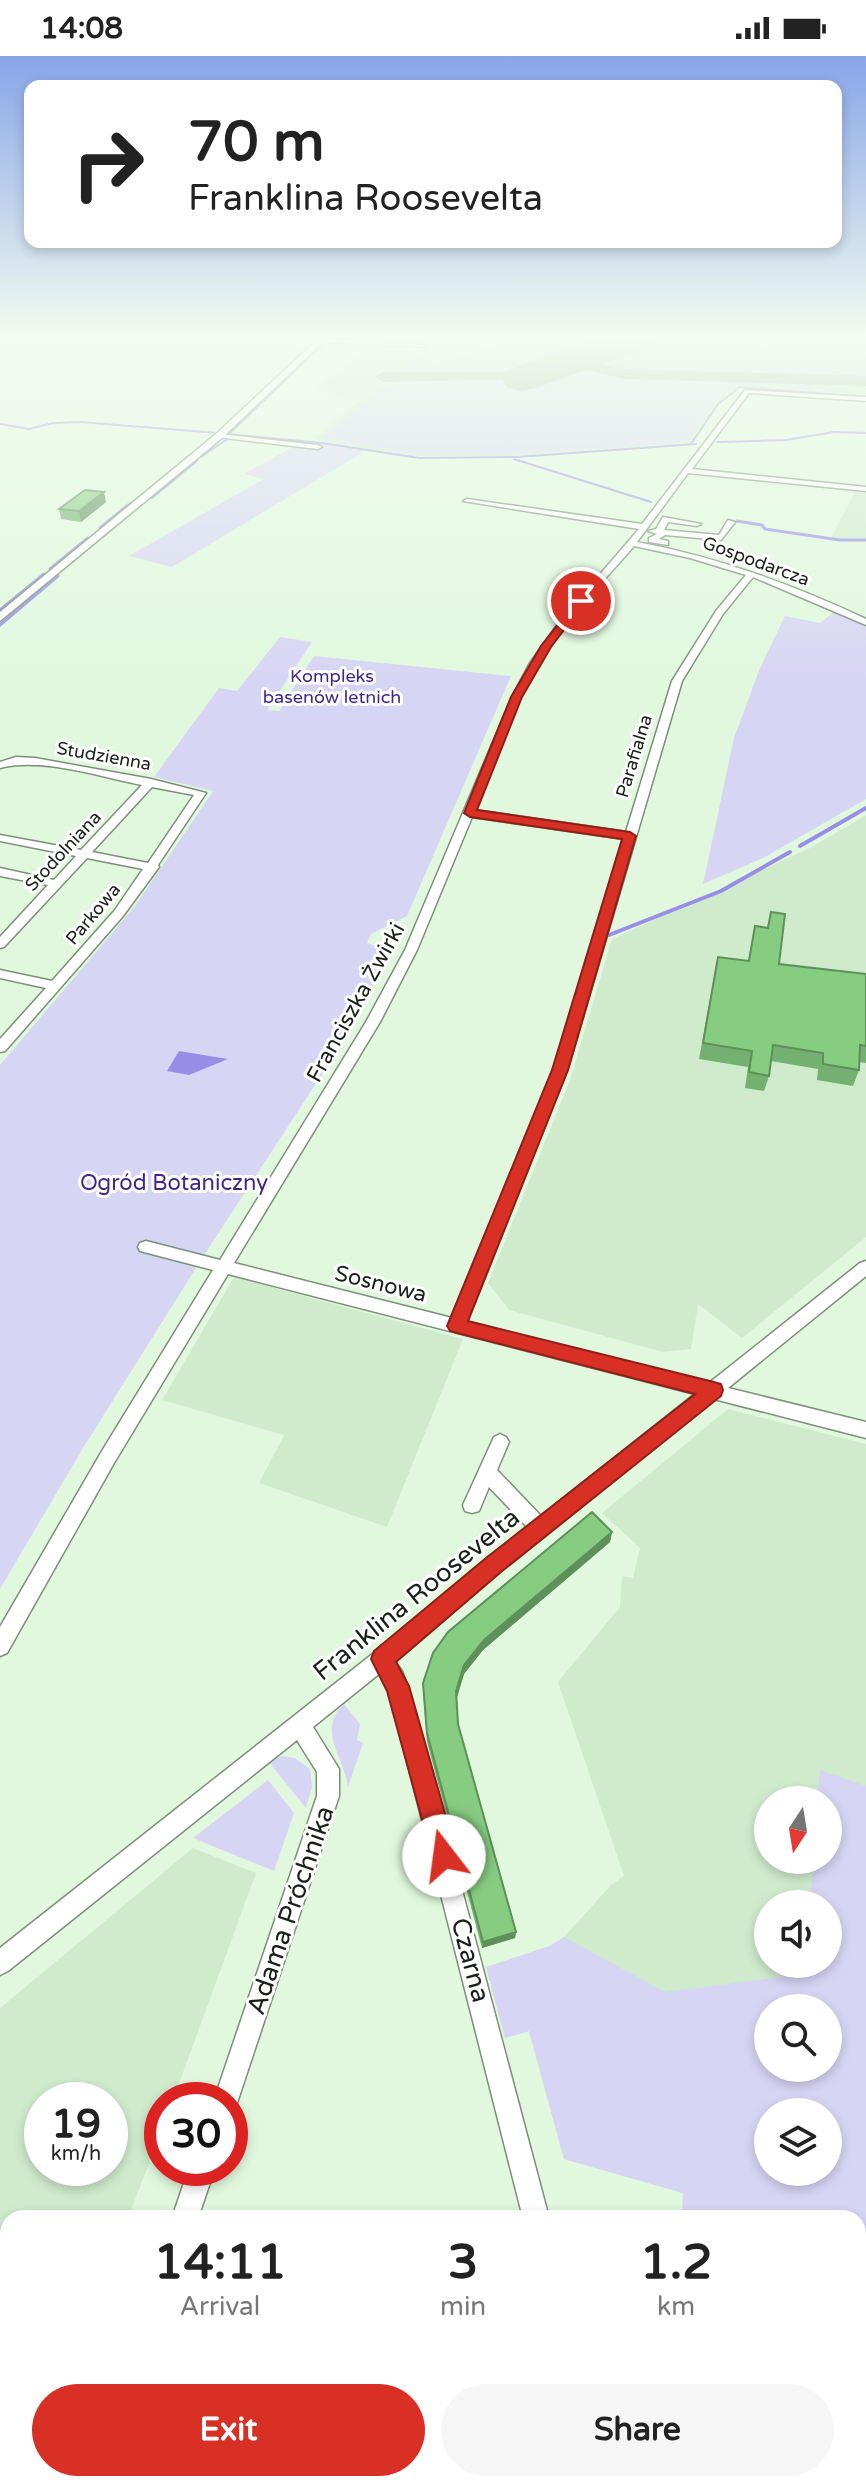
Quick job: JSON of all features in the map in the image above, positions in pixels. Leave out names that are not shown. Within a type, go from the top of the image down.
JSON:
[{"type":"main road","points":[[0,618],[200,452]]},
{"type":"street","name":"Franciszka Żwirki","points":[[0,1646],[108,1457],[373,1022],[411,950],[517,697],[535,663],[562,624],[632,543],[702,452]]},
{"type":"street","points":[[687,471],[866,489]]},
{"type":"street","points":[[467,501],[721,538],[731,522]]},
{"type":"street","points":[[697,524],[666,519],[652,541],[709,550],[705,557]]},
{"type":"street","name":"Gospodarcza","points":[[632,543],[705,557],[866,622]]},
{"type":"street","name":"Parafialna","points":[[457,1326],[560,1070],[677,681],[719,613],[751,574]]},
{"type":"street","name":"Studzienna","points":[[0,765],[26,760],[201,793]]},
{"type":"street","name":"Stodolniana","points":[[2,940],[151,782]]},
{"type":"street","name":"Parkowa","points":[[0,1048],[119,913],[201,793]]},
{"type":"street","points":[[470,813],[630,836]]},
{"type":"street","points":[[0,838],[153,867]]},
{"type":"street","points":[[0,872],[58,884]]},
{"type":"street","points":[[0,974],[55,986]]},
{"type":"street","name":"Sosnowa","points":[[146,1247],[866,1430]]},
{"type":"street","name":"Franklina Roosevelta","points":[[0,1963],[866,1267]]},
{"type":"street","points":[[472,1505],[500,1442]]},
{"type":"street","points":[[487,1472],[540,1528]]},
{"type":"street","name":"Czarna","points":[[382,1659],[395,1678],[403,1704],[534,2210]]},
{"type":"street","name":"Adama Próchnika","points":[[232,2082],[328,1796],[328,1769],[299,1724]]},
{"type":"street","points":[[188,2210],[196,2186]]},
{"type":"shaded area","points":[[384,452],[581,452],[518,456],[412,456]]},
{"type":"shaded area","points":[[855,492],[866,493],[866,539],[831,538]]},
{"type":"shaded area","points":[[866,815],[866,1237],[742,1338],[698,1304],[691,1349],[663,1352],[509,1310],[488,1283],[570,1080],[612,939],[810,848]]},
{"type":"shaded area","points":[[179,1051],[228,1059],[189,1075],[167,1071]]},
{"type":"shaded area","points":[[234,1277],[463,1339],[387,1527],[259,1483],[284,1435],[162,1400]]},
{"type":"shaded area","points":[[728,1409],[866,1444],[866,2210],[682,2210],[683,2193],[564,2159],[529,2031],[505,2038],[486,1967],[550,1946],[564,1937],[611,1885],[624,1876],[558,1682],[620,1607],[622,1576],[633,1578],[640,1548],[602,1513]]},
{"type":"shaded area","points":[[193,1848],[256,1873],[180,2082],[144,2082],[144,2176],[131,2210],[0,2210],[0,2008]]},
{"type":"green space","points":[[284,452],[364,452],[172,567],[129,556],[264,479],[244,474]]},
{"type":"green space","points":[[400,452],[550,452],[517,454]]},
{"type":"green space","points":[[835,611],[866,626],[866,799],[765,857],[703,884],[734,738],[760,668],[785,616],[820,623]]},
{"type":"green space","points":[[280,637],[312,642],[267,710],[279,711],[314,656],[511,676],[407,916],[371,934],[367,943],[391,951],[341,1045],[83,1448],[0,1589],[0,1065],[135,906],[213,791],[154,777],[219,688],[237,691]]},
{"type":"green space","points":[[344,1704],[360,1724],[357,1740],[363,1743],[348,1787],[332,1734],[336,1714]]},
{"type":"green space","points":[[282,1756],[295,1758],[310,1769],[312,1787],[306,1808],[269,1762]]},
{"type":"green space","points":[[820,1770],[866,1786],[866,2210],[682,2210],[683,2193],[564,2159],[529,2031],[505,2038],[486,1967],[550,1946],[564,1937],[665,1992],[775,1978],[842,1978],[842,1890],[811,1890],[812,1874],[842,1874],[842,1786],[818,1786]]},
{"type":"green space","points":[[268,1780],[294,1813],[274,1871],[193,1838]]},
{"type":"building","points":[[85,490],[104,492],[79,511],[59,509]]},
{"type":"building","points":[[771,912],[785,914],[779,964],[866,974],[866,1046],[860,1045],[859,1070],[823,1064],[823,1053],[773,1045],[769,1076],[749,1072],[752,1051],[703,1043],[718,957],[749,961],[755,926],[768,928]]},
{"type":"building","points":[[592,1512],[612,1532],[484,1640],[464,1665],[456,1691],[458,1724],[516,1932],[483,1942],[427,1733],[423,1683],[433,1653],[448,1632]]},
{"type":"waterway","points":[[201,457],[209,452]]},
{"type":"waterway","points":[[378,452],[419,458],[517,457],[591,452]]},
{"type":"waterway","points":[[514,459],[651,502]]},
{"type":"waterway","points":[[152,498],[197,461]]},
{"type":"waterway","points":[[126,507],[131,503]]},
{"type":"waterway","points":[[100,528],[128,505]]},
{"type":"waterway","points":[[737,521],[762,525],[765,529],[840,540],[866,540]]},
{"type":"waterway","points":[[50,569],[88,538]]},
{"type":"waterway","points":[[0,610],[44,574]]},
{"type":"waterway","points":[[0,625],[58,576]]},
{"type":"waterway","points":[[800,846],[866,808]]},
{"type":"waterway","points":[[609,935],[721,891],[790,852]]},
{"type":"route","points":[[444,1856],[398,1686],[382,1659],[493,1565],[714,1390],[457,1326],[560,1070],[630,836],[470,813],[517,697],[546,646],[581,601]]},
{"type":"park label","name":"Kompleks basenów letnich","points":[[332,686]]},
{"type":"park label","name":"Ogród Botaniczny","points":[[174,1182]]}]
